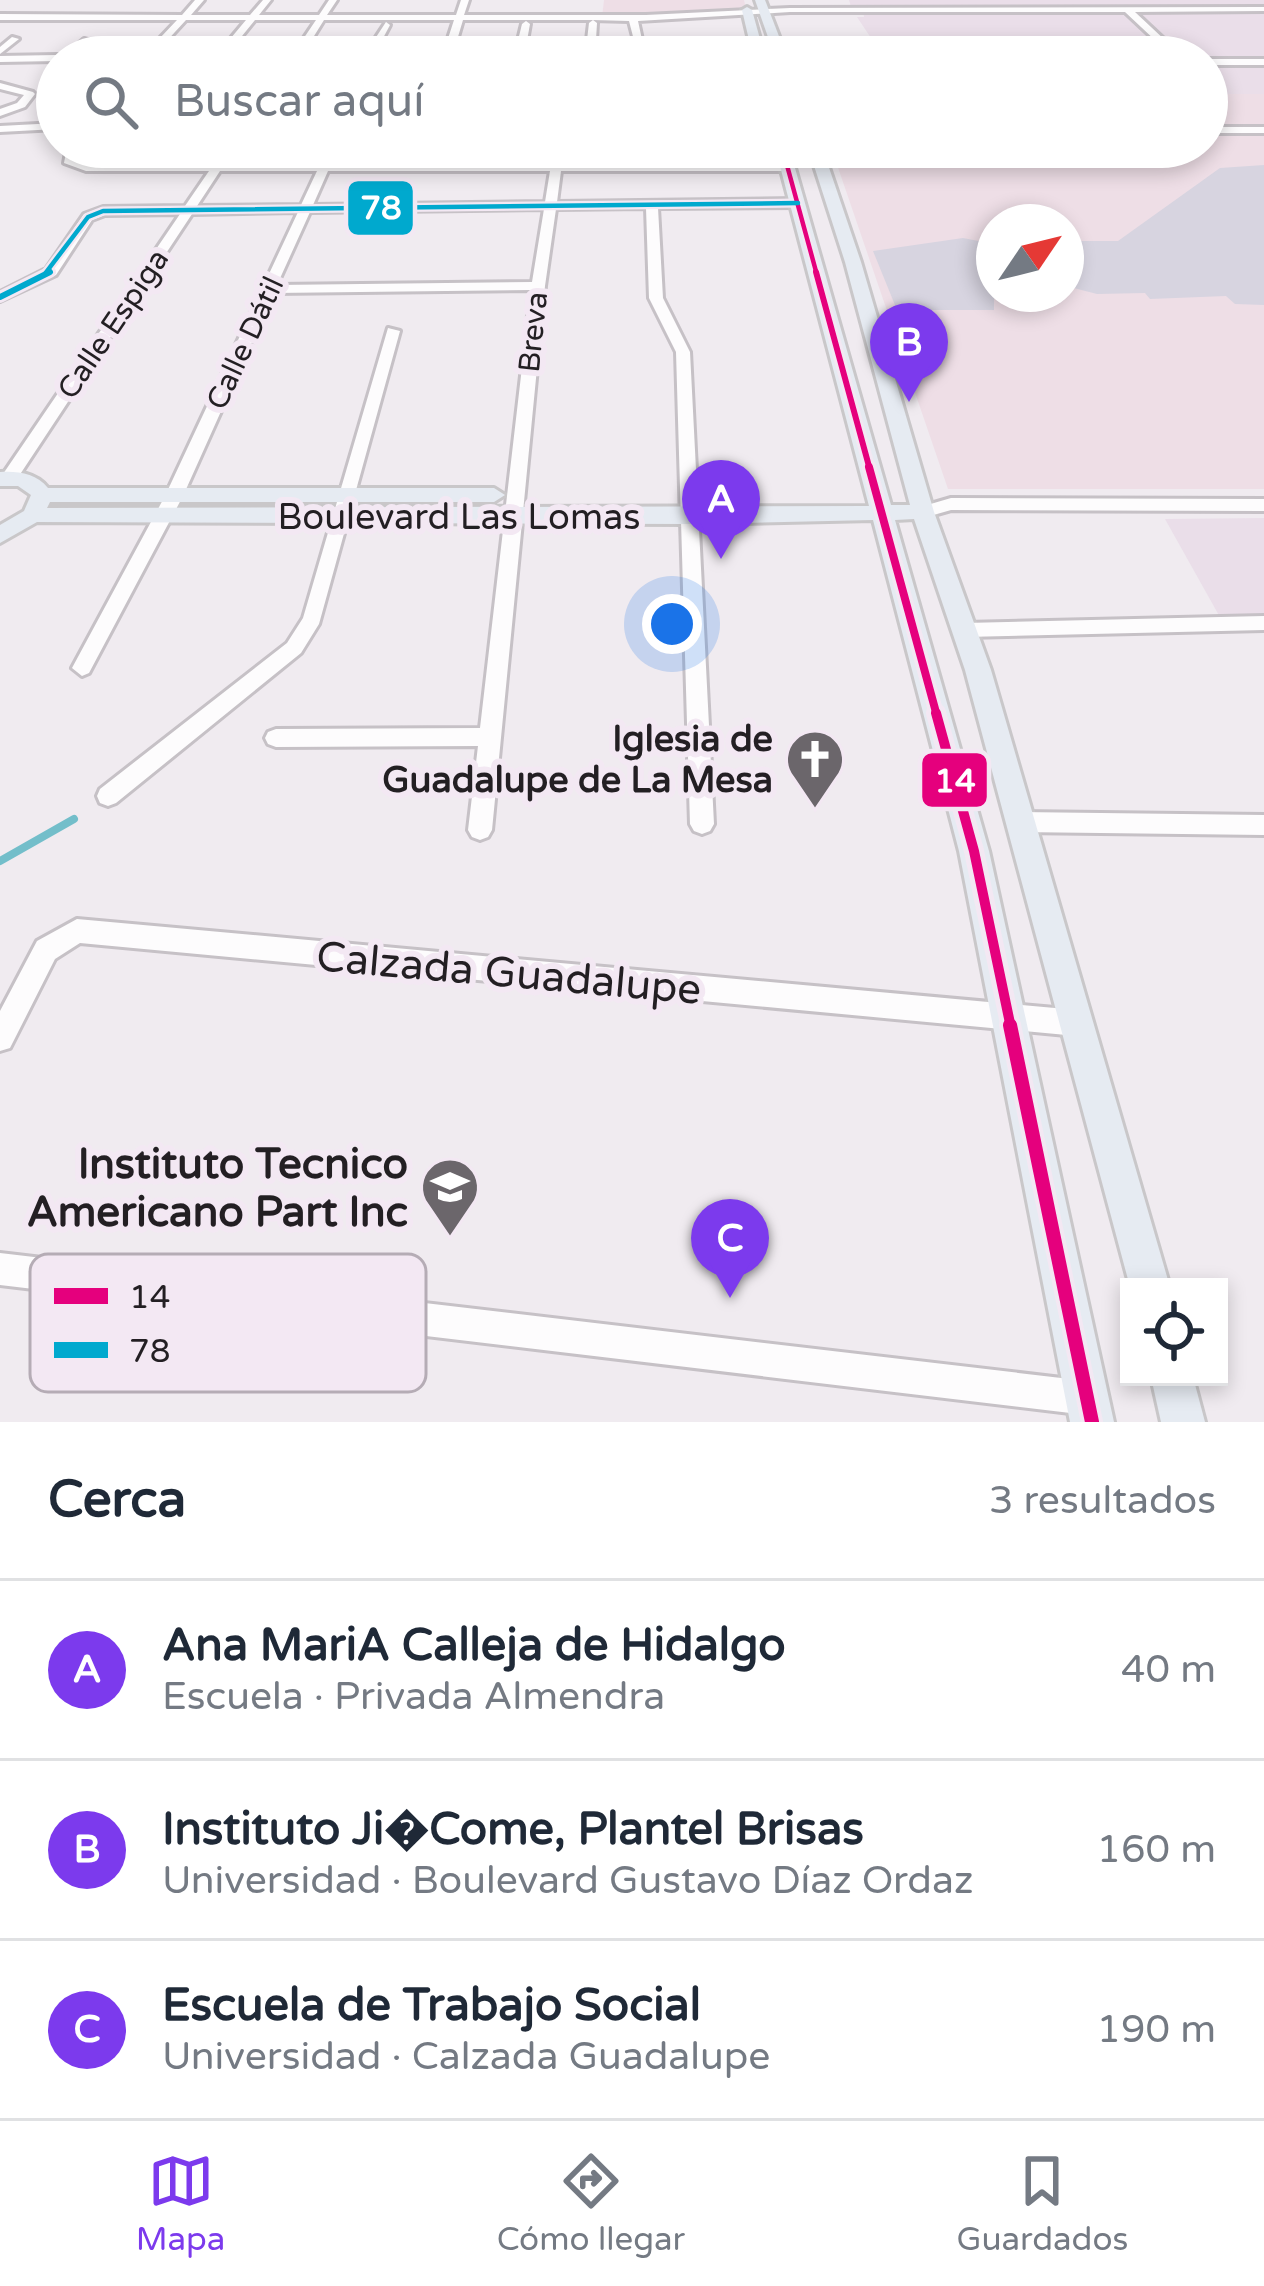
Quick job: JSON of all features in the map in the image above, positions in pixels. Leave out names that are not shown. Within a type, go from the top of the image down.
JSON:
[{"type":"main road","points":[[744,0],[754,36]]},
{"type":"main road","points":[[762,6],[773,36]]},
{"type":"main road","points":[[788,168],[974,851],[1089,1410]]},
{"type":"main road","points":[[821,168],[853,262],[921,503],[965,630],[1148,1278]]},
{"type":"main road","points":[[0,535],[38,505],[38,486],[4,478]]},
{"type":"main road","name":"Boulevard Las Lomas","points":[[38,505],[921,503]]},
{"type":"main road","points":[[1174,1386],[1183,1422]]},
{"type":"street","points":[[43,20],[70,0]]},
{"type":"street","points":[[116,20],[136,0]]},
{"type":"street","points":[[167,36],[200,0]]},
{"type":"street","points":[[238,36],[267,0]]},
{"type":"street","points":[[310,36],[333,0]]},
{"type":"street","points":[[380,36],[398,0]]},
{"type":"street","points":[[454,36],[465,0]]},
{"type":"street","points":[[524,36],[529,0]]},
{"type":"street","points":[[592,36],[595,0]]},
{"type":"street","points":[[1118,0],[1156,36]]},
{"type":"street","points":[[0,20],[594,20],[748,15],[762,6],[1264,9]]},
{"type":"street","points":[[638,19],[639,36]]},
{"type":"street","points":[[0,55],[15,39]]},
{"type":"street","points":[[0,55],[36,57]]},
{"type":"street","points":[[1228,62],[1264,62]]},
{"type":"street","points":[[0,86],[30,94],[20,105],[0,113]]},
{"type":"street","points":[[0,129],[36,127]]},
{"type":"street","points":[[1228,130],[1264,130]]},
{"type":"street","points":[[0,140],[36,140]]},
{"type":"street","points":[[86,168],[224,168]]},
{"type":"street","name":"Calle Dátil","points":[[82,668],[168,506],[324,168]]},
{"type":"street","points":[[556,168],[788,168]]},
{"type":"street","name":"Breva","points":[[480,830],[538,286],[556,168]]},
{"type":"street","name":"Calle Espiga","points":[[4,478],[216,169]]},
{"type":"street","points":[[0,297],[51,272],[88,217],[96,213],[798,203]]},
{"type":"street","points":[[652,207],[656,298],[683,352],[702,824]]},
{"type":"street","points":[[271,289],[538,286]]},
{"type":"street","points":[[108,796],[294,648],[312,619],[393,332]]},
{"type":"street","points":[[921,503],[1264,505]]},
{"type":"street","points":[[965,630],[1264,623]]},
{"type":"street","points":[[276,738],[491,737]]},
{"type":"street","points":[[1019,822],[1264,826]]},
{"type":"street","name":"Calzada Guadalupe","points":[[0,1038],[46,950],[77,931],[1077,1023]]},
{"type":"street","points":[[0,1269],[30,1273]]},
{"type":"street","points":[[426,1324],[1089,1410]]},
{"type":"shaded area","points":[[604,0],[744,0],[748,17],[602,17]]},
{"type":"shaded area","points":[[849,0],[1264,0],[1264,94],[1228,94],[1228,36],[870,36],[857,17],[864,17],[863,11],[852,10]]},
{"type":"shaded area","points":[[1228,94],[1264,94],[1264,125],[1228,125]]},
{"type":"shaded area","points":[[1264,134],[1264,489],[948,489],[838,168],[1228,168],[1228,135]]},
{"type":"shaded area","points":[[1264,518],[1264,618],[1221,619],[1165,519]]},
{"type":"building","points":[[1264,165],[1264,305],[1235,304],[1226,296],[1150,299],[1145,293],[1084,291],[1084,241],[1118,241],[1220,168]]},
{"type":"building","points":[[963,238],[976,241],[976,310],[897,310],[873,251]]},
{"type":"waterway","points":[[0,861],[74,819]]},
{"type":"transit line","name":"14","points":[[788,168],[974,851],[1092,1422]]},
{"type":"transit line","name":"78","points":[[0,297],[51,272],[88,217],[103,211],[798,203]]},
{"type":"place","name":"Instituto Ji�Come, Plantel Brisas","points":[[909,402]]},
{"type":"place","name":"Ana MariA Calleja de Hidalgo","points":[[721,559]]},
{"type":"place","name":"Iglesia de Guadalupe de La Mesa","points":[[815,810]]},
{"type":"place","name":"Instituto Tecnico Americano Part Inc","points":[[450,1238]]},
{"type":"place","name":"Escuela de Trabajo Social","points":[[730,1298]]}]
